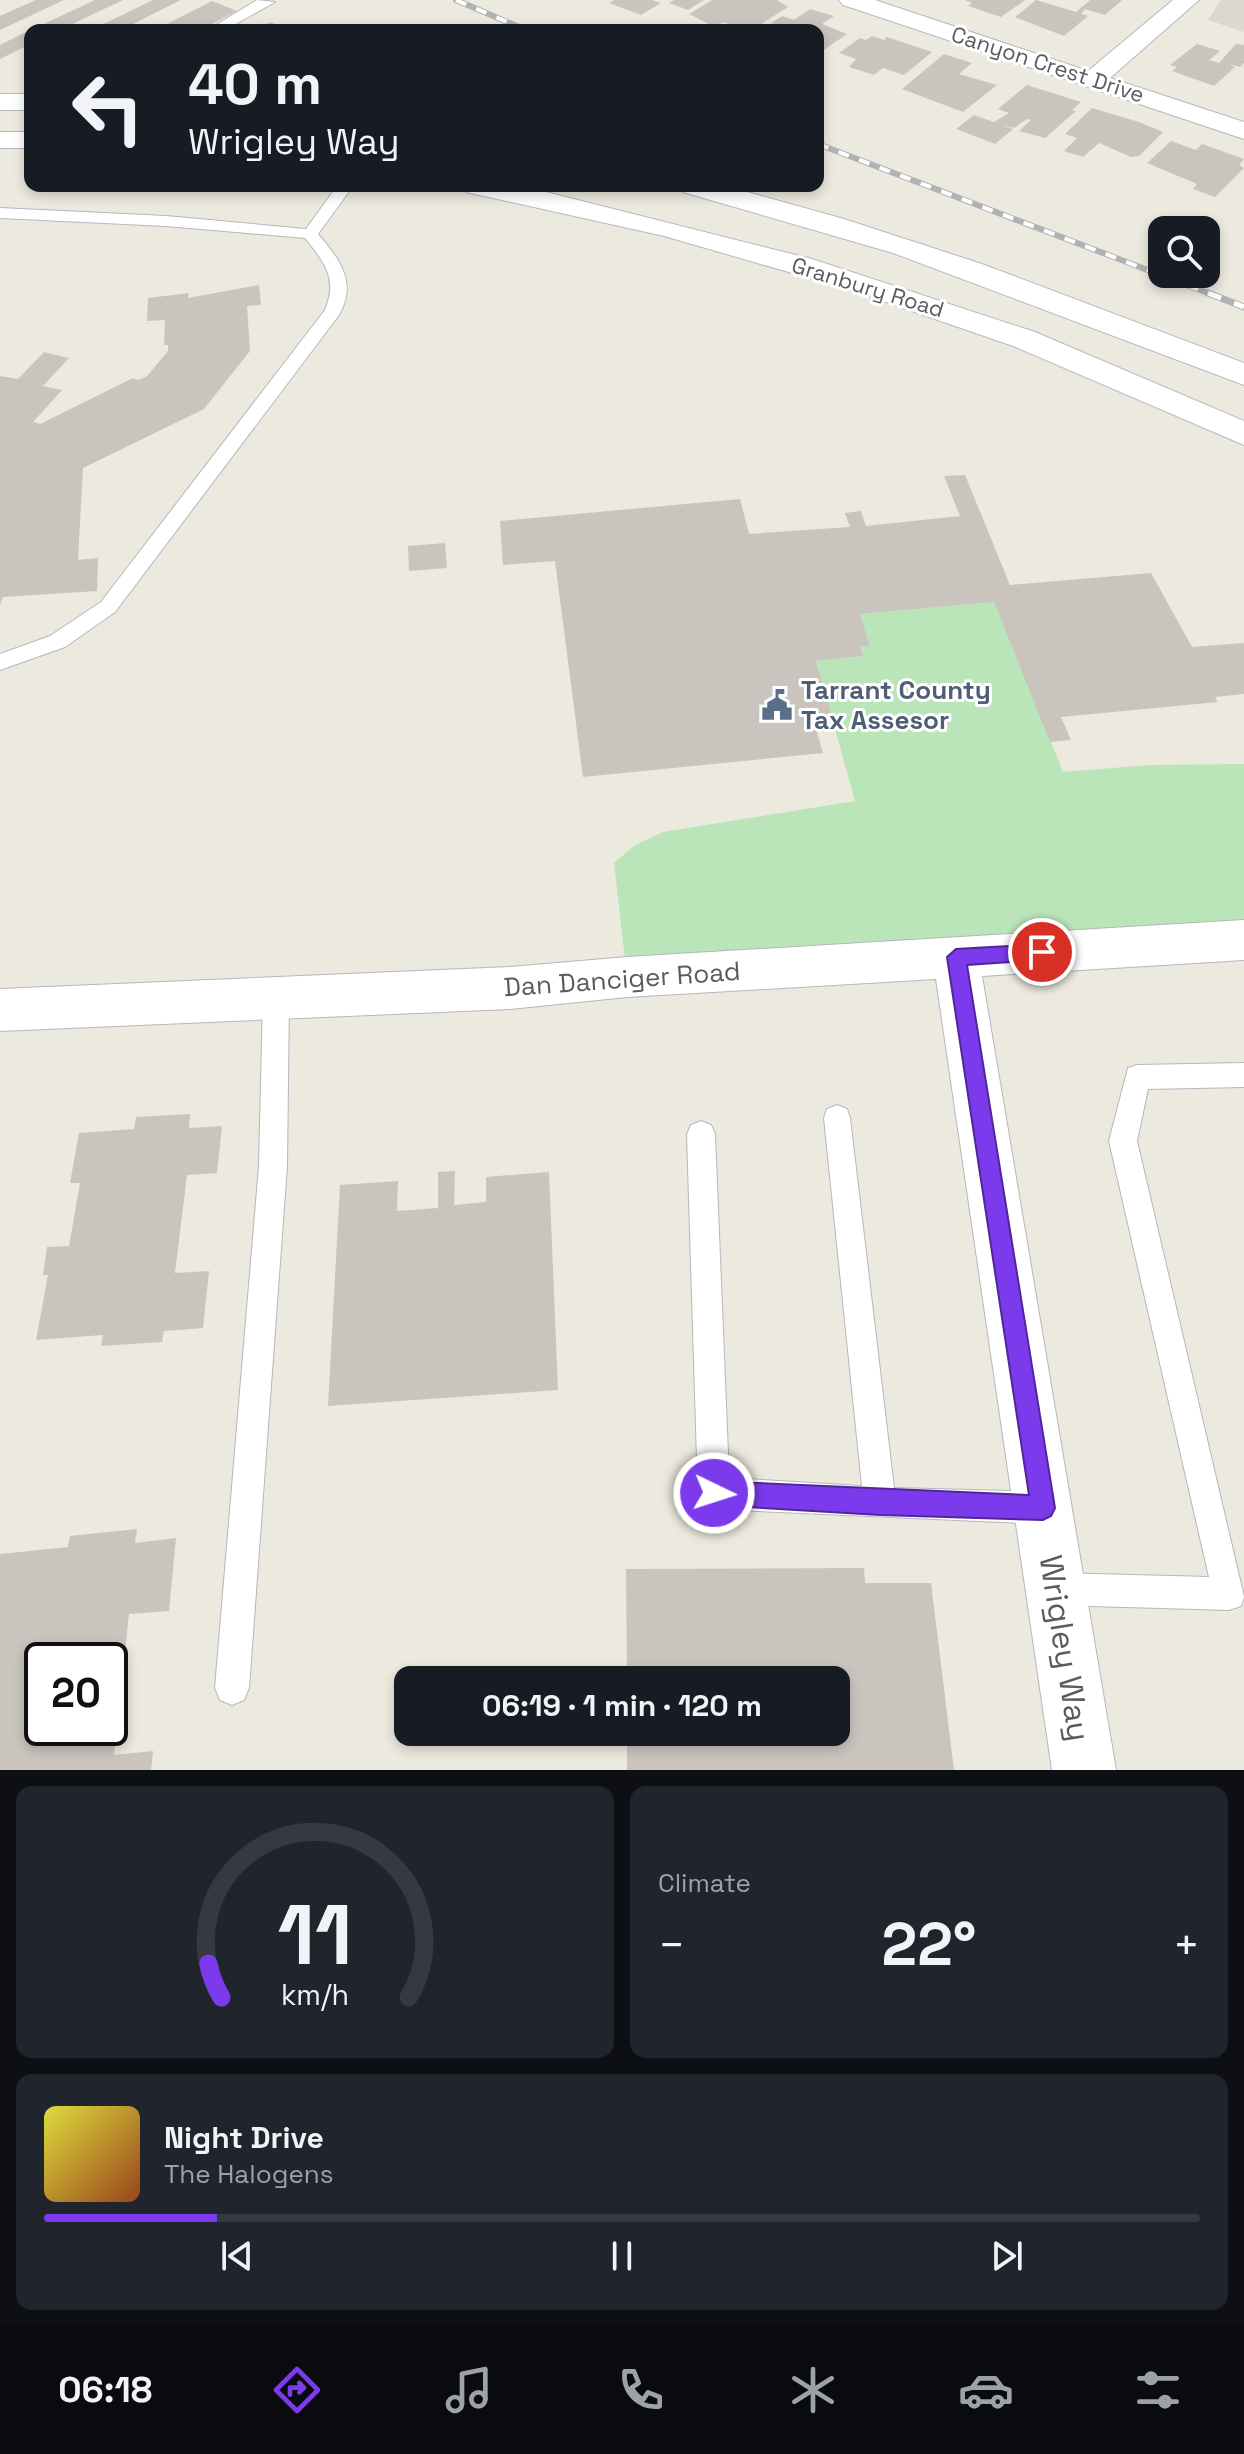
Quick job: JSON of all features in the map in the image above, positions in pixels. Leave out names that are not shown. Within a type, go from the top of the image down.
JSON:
[{"type":"street","name":"Canyon Crest Drive","points":[[851,0],[1095,78],[1244,131]]},
{"type":"street","points":[[1095,78],[1187,0]]},
{"type":"street","points":[[0,102],[24,102]]},
{"type":"street","points":[[0,140],[24,140]]},
{"type":"street","name":"Granbury Road","points":[[507,192],[749,250],[989,334],[1244,434]]},
{"type":"street","name":"Granbury Road","points":[[714,192],[911,247],[1027,289],[1244,375]]},
{"type":"street","points":[[989,334],[1027,289]]},
{"type":"street","name":"Dan Danciger Road","points":[[0,1010],[510,988],[627,977],[1244,940]]},
{"type":"street","name":"Wrigley Way","points":[[956,957],[1084,1770]]},
{"type":"lane","points":[[226,24],[268,2],[264,0]]},
{"type":"lane","points":[[310,234],[341,192]]},
{"type":"lane","points":[[0,213],[166,221],[310,234]]},
{"type":"lane","points":[[0,662],[61,641],[88,625],[108,607],[333,311],[341,295],[342,280],[310,234]]},
{"type":"lane","points":[[232,1688],[273,1166],[276,998]]},
{"type":"lane","points":[[1056,1589],[1229,1594],[1123,1141],[1137,1077],[1244,1075]]},
{"type":"lane","points":[[837,1118],[880,1503]]},
{"type":"lane","points":[[701,1134],[714,1493],[880,1503],[1043,1508]]},
{"type":"shaded area","points":[[1221,0],[1244,0],[1244,32],[1208,20]]},
{"type":"green space","points":[[994,602],[1063,772],[1150,765],[1244,764],[1244,938],[627,977],[614,863],[635,845],[663,832],[855,801],[816,661],[862,656],[860,647],[870,646],[860,614]]},
{"type":"building","points":[[36,0],[64,0],[0,30],[0,16]]},
{"type":"building","points":[[95,0],[123,0],[73,24],[44,24]]},
{"type":"building","points":[[153,0],[181,0],[133,24],[103,24]]},
{"type":"building","points":[[614,0],[652,0],[661,3],[641,15],[609,3]]},
{"type":"building","points":[[674,0],[704,0],[688,10],[669,3]]},
{"type":"building","points":[[712,0],[777,0],[788,7],[761,24],[709,24],[689,14]]},
{"type":"building","points":[[965,0],[1025,0],[1001,17],[968,6],[972,3]]},
{"type":"building","points":[[1036,0],[1076,12],[1090,0],[1122,0],[1105,15],[1085,9],[1081,14],[1088,16],[1064,36],[1015,17]]},
{"type":"building","points":[[212,1],[237,11],[212,24],[167,24]]},
{"type":"building","points":[[810,9],[834,16],[822,24],[771,23],[782,16],[794,20]]},
{"type":"building","points":[[824,25],[847,34],[824,50]]},
{"type":"building","points":[[24,33],[24,47],[0,59],[0,45]]},
{"type":"building","points":[[872,36],[884,40],[887,37],[932,52],[904,75],[883,68],[874,75],[849,67],[856,59],[839,53],[860,38],[866,40]]},
{"type":"building","points":[[1197,44],[1220,51],[1209,60],[1219,63],[1236,44],[1244,45],[1244,63],[1240,67],[1229,64],[1235,67],[1214,86],[1172,71],[1177,67],[1170,65]]},
{"type":"building","points":[[944,54],[972,63],[959,74],[997,85],[963,112],[902,89]]},
{"type":"building","points":[[1027,85],[1081,102],[1072,110],[1076,111],[1045,138],[1019,131],[1031,120],[1027,119],[1014,128],[1002,125],[1013,129],[995,144],[956,129],[974,115],[994,122],[1009,113],[998,109]]},
{"type":"building","points":[[1092,108],[1163,132],[1139,156],[1131,157],[1099,143],[1083,157],[1064,151],[1077,138],[1065,134]]},
{"type":"building","points":[[1171,141],[1196,150],[1202,144],[1244,159],[1239,165],[1244,168],[1215,197],[1193,189],[1197,184],[1147,163]]},
{"type":"building","points":[[259,285],[261,305],[247,306],[250,351],[204,409],[83,468],[78,560],[98,558],[97,591],[3,597],[0,605],[0,376],[18,379],[44,352],[69,358],[43,386],[62,390],[33,422],[40,424],[133,378],[138,380],[147,376],[168,351],[168,345],[164,345],[165,320],[147,321],[148,298],[189,293],[188,298]]},
{"type":"building","points":[[965,475],[1010,585],[1151,573],[1192,647],[1244,643],[1244,694],[1215,697],[1218,702],[1061,717],[1071,740],[1050,742],[994,602],[860,614],[870,646],[860,647],[863,656],[816,661],[836,731],[817,732],[823,753],[583,777],[555,561],[503,565],[500,521],[740,499],[749,534],[850,527],[845,513],[861,511],[866,526],[960,516],[944,476]]},
{"type":"building","points":[[445,543],[447,568],[409,571],[408,546]]},
{"type":"building","points":[[190,1114],[189,1128],[222,1126],[217,1173],[187,1175],[175,1273],[209,1271],[203,1328],[164,1331],[162,1342],[101,1346],[103,1335],[36,1340],[48,1275],[43,1275],[47,1247],[69,1246],[80,1183],[70,1183],[79,1133],[134,1129],[136,1117]]},
{"type":"building","points":[[455,1171],[454,1205],[486,1202],[486,1177],[549,1172],[558,1390],[328,1406],[340,1185],[398,1181],[397,1211],[438,1208],[438,1172]]},
{"type":"building","points":[[137,1529],[135,1543],[176,1538],[169,1611],[129,1614],[126,1642],[24,1642],[24,1746],[115,1746],[114,1755],[153,1751],[151,1770],[0,1770],[0,1554],[68,1547],[70,1536]]},
{"type":"building","points":[[864,1568],[865,1583],[931,1583],[954,1770],[627,1770],[627,1746],[850,1746],[850,1666],[627,1666],[626,1569]]},
{"type":"railway","points":[[456,0],[512,24]]},
{"type":"railway","points":[[824,146],[1213,295]]},
{"type":"railway","points":[[1208,293],[1244,307]]},
{"type":"place","name":"Tarrant County Tax Assesor","points":[[777,705]]},
{"type":"route","points":[[714,1493],[880,1503],[1043,1508],[956,957],[1042,952]]}]
